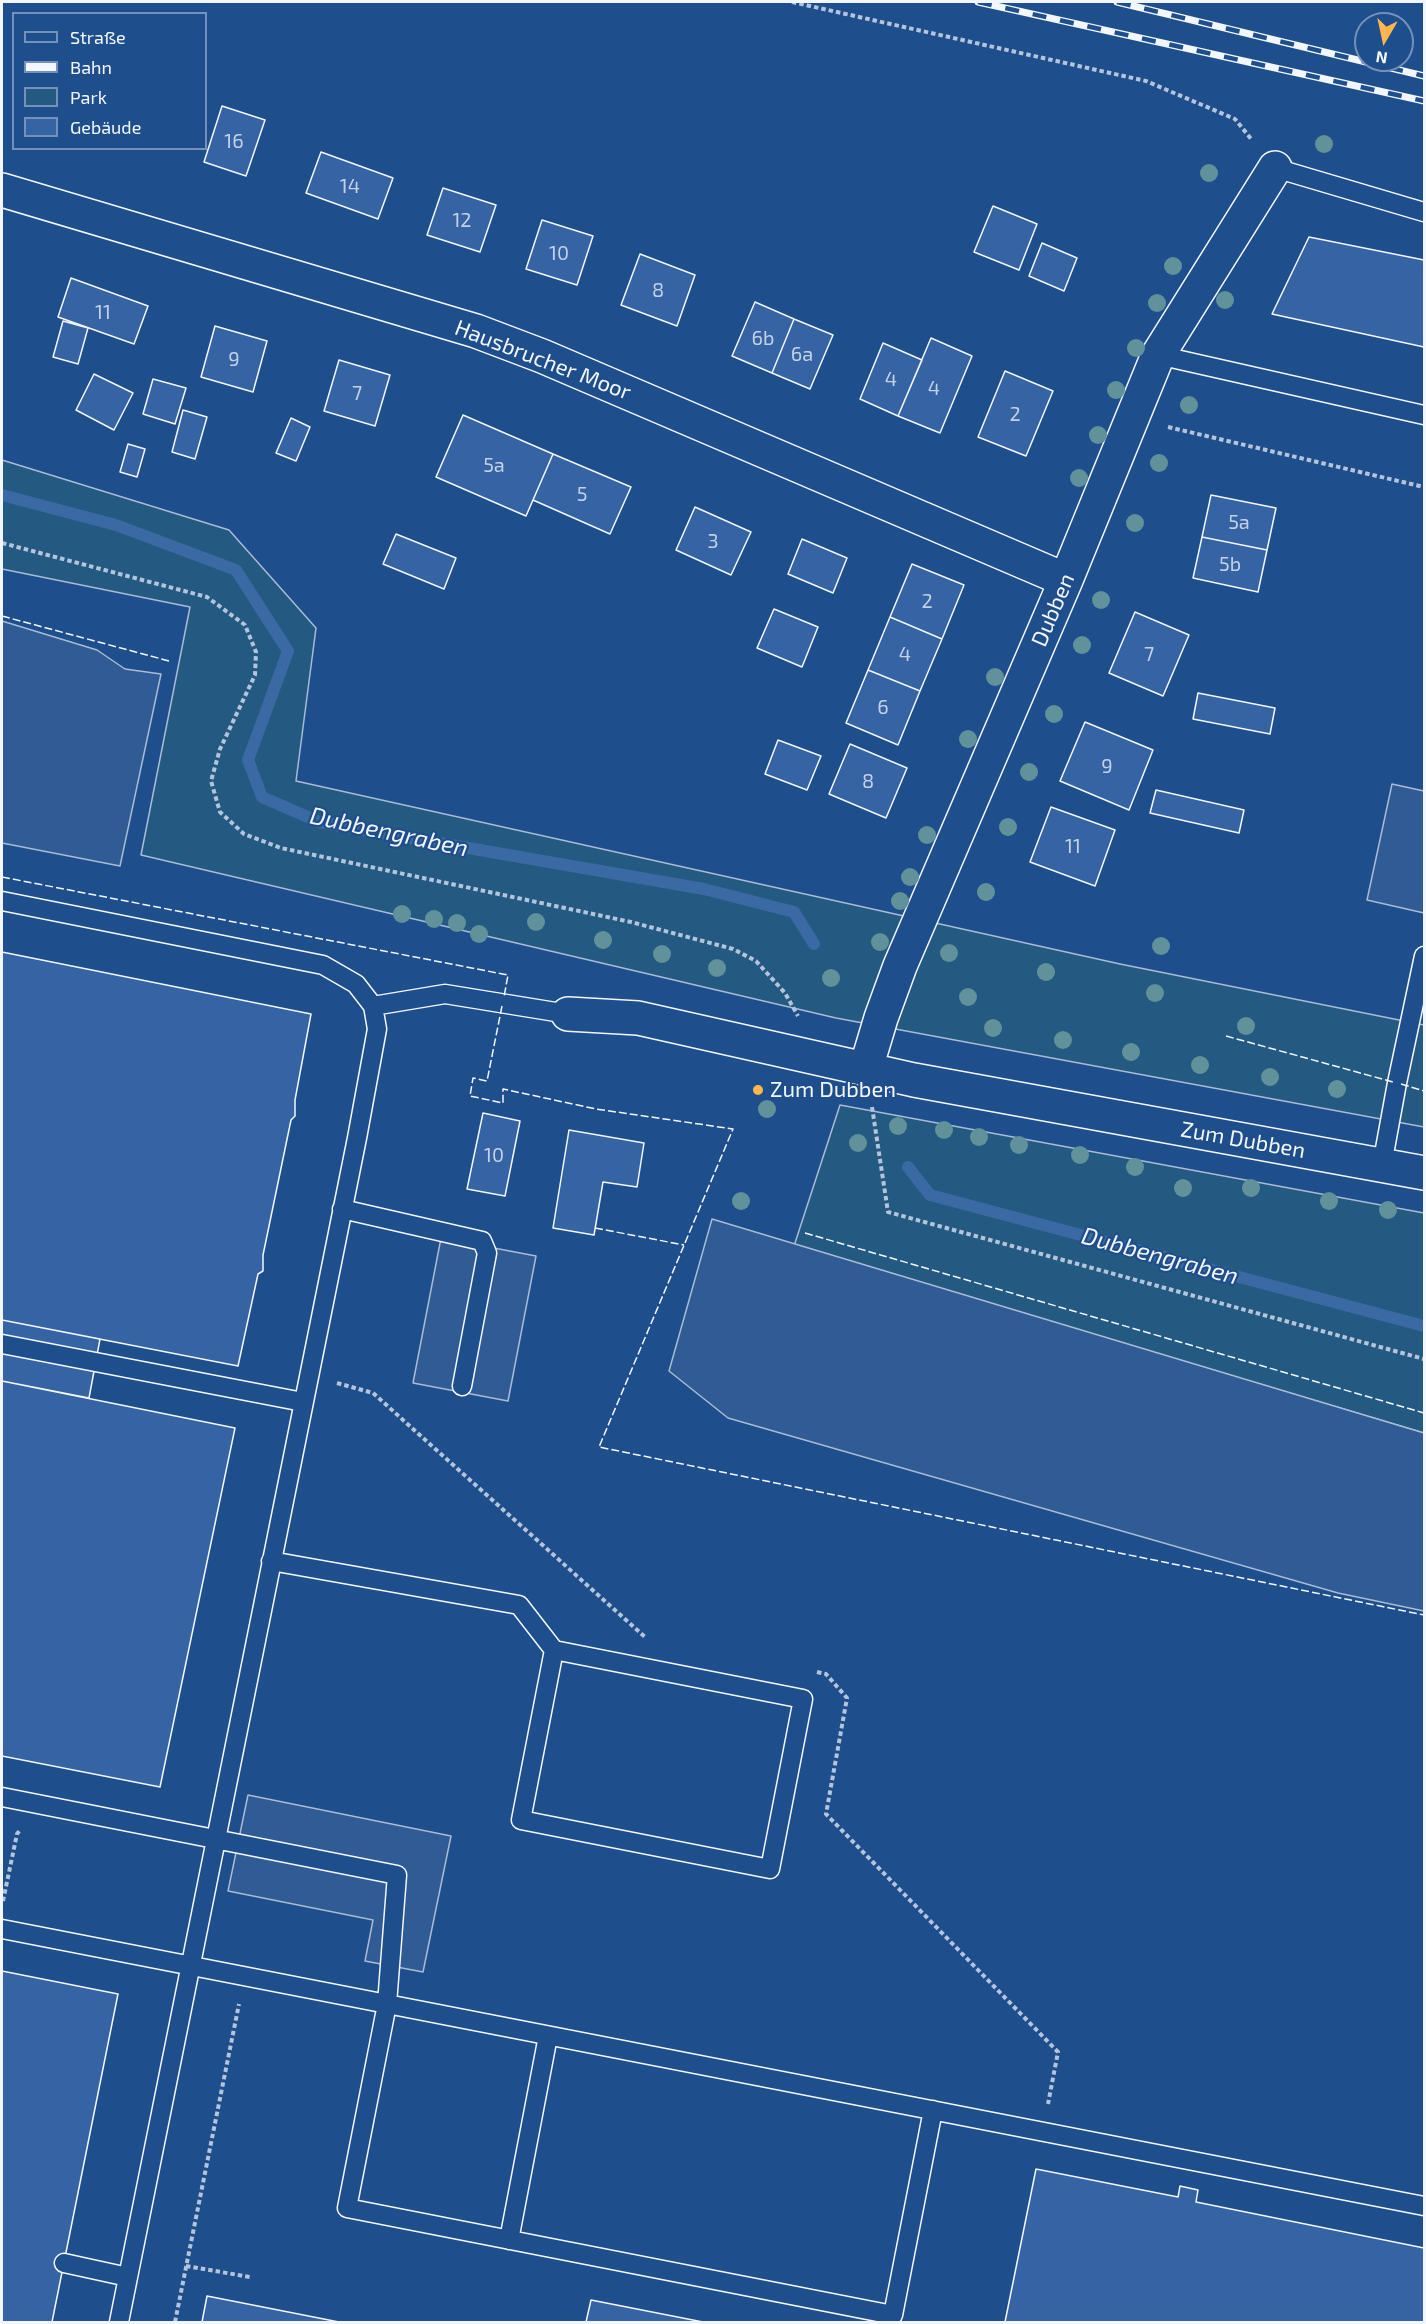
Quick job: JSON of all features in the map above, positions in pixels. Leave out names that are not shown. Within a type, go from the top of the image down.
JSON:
[{"type":"street","name":"Dubben","points":[[866,1068],[900,966],[1066,580],[1158,354],[1275,168]]},
{"type":"street","name":"Hausbrucher Moor","points":[[2,190],[476,331],[564,365],[1066,580]]},
{"type":"street","name":"Zum Dubben","points":[[568,1014],[638,1018],[964,1089],[1425,1173]]},
{"type":"lane","points":[[1275,168],[1425,212]]},
{"type":"lane","points":[[1158,354],[1425,415]]},
{"type":"lane","points":[[2,901],[323,964],[356,984],[373,1006],[377,1029],[119,2322]]},
{"type":"lane","points":[[1382,1165],[1396,1083],[1425,957]]},
{"type":"lane","points":[[373,1006],[445,994],[568,1014]]},
{"type":"lane","points":[[342,1209],[482,1240],[488,1253],[462,1386]]},
{"type":"lane","points":[[2,1344],[303,1402]]},
{"type":"lane","points":[[271,1561],[519,1605],[554,1650],[804,1699],[770,1869],[521,1820],[554,1650]]},
{"type":"lane","points":[[2,1797],[397,1875],[387,2004],[347,2208],[893,2315],[933,2110]]},
{"type":"lane","points":[[2,1929],[1425,2206]]},
{"type":"lane","points":[[508,2240],[548,2036]]},
{"type":"lane","points":[[64,2264],[128,2277]]},
{"type":"path","points":[[792,2],[1146,81],[1235,119],[1275,168]]},
{"type":"path","points":[[1135,410],[1167,427],[1425,487]]},
{"type":"path","points":[[2,543],[207,597],[245,625],[256,652],[255,675],[220,749],[211,782],[220,812],[244,834],[281,848],[631,922],[733,949],[756,961],[785,993],[819,1057]]},
{"type":"path","points":[[866,1068],[888,1212],[1425,1359]]},
{"type":"path","points":[[2,1912],[17,1834],[37,1804]]},
{"type":"path","points":[[175,2322],[244,1977]]},
{"type":"path","points":[[186,2266],[250,2277]]},
{"type":"green space","points":[[2,460],[229,530],[316,628],[296,781],[1120,964],[1424,1025],[1424,1127],[836,1018],[141,855],[190,607],[2,569]]},
{"type":"green space","points":[[840,1105],[1424,1213],[1424,1433],[794,1246]]},
{"type":"shaded area","points":[[2,621],[97,650],[125,669],[161,674],[120,866],[2,843]]},
{"type":"shaded area","points":[[1392,784],[1424,791],[1424,913],[1367,900]]},
{"type":"shaded area","points":[[712,1219],[1424,1433],[1424,1611],[1338,1593],[728,1418],[669,1371]]},
{"type":"shaded area","points":[[441,1238],[536,1256],[508,1401],[413,1383]]},
{"type":"shaded area","points":[[248,1795],[451,1836],[423,1972],[365,1961],[373,1920],[228,1891]]},
{"type":"building","points":[[222,106],[265,120],[246,176],[204,162]]},
{"type":"building","points":[[321,152],[393,178],[378,219],[306,193]]},
{"type":"building","points":[[443,188],[496,205],[480,252],[427,235]]},
{"type":"building","points":[[993,206],[1037,224],[1019,270],[974,252]]},
{"type":"building","points":[[542,220],[593,236],[577,285],[526,269]]},
{"type":"building","points":[[1309,237],[1424,260],[1424,347],[1272,314]]},
{"type":"building","points":[[1042,243],[1077,258],[1064,291],[1029,276]]},
{"type":"building","points":[[640,254],[695,275],[677,326],[621,305]]},
{"type":"building","points":[[71,278],[148,306],[134,344],[58,317]]},
{"type":"building","points":[[755,302],[794,319],[772,373],[732,356]]},
{"type":"building","points":[[794,319],[833,335],[810,389],[772,373]]},
{"type":"building","points":[[63,321],[88,328],[78,364],[53,357]]},
{"type":"building","points":[[215,326],[267,341],[253,392],[201,377]]},
{"type":"building","points":[[931,338],[972,356],[940,433],[898,416]]},
{"type":"building","points":[[883,343],[922,360],[898,416],[860,399]]},
{"type":"building","points":[[339,360],[390,375],[375,426],[324,411]]},
{"type":"building","points":[[1005,371],[1053,391],[1026,456],[978,437]]},
{"type":"building","points":[[94,374],[133,393],[114,430],[76,410]]},
{"type":"building","points":[[153,379],[186,388],[175,424],[143,414]]},
{"type":"building","points":[[183,410],[207,417],[195,459],[172,452]]},
{"type":"building","points":[[463,415],[553,454],[526,516],[436,477]]},
{"type":"building","points":[[291,418],[310,427],[296,461],[276,453]]},
{"type":"building","points":[[128,444],[145,449],[137,477],[120,472]]},
{"type":"building","points":[[553,454],[631,487],[610,534],[533,500]]},
{"type":"building","points":[[1211,495],[1276,508],[1267,550],[1202,537]]},
{"type":"building","points":[[695,507],[751,532],[731,575],[676,550]]},
{"type":"building","points":[[396,534],[456,558],[444,589],[383,564]]},
{"type":"building","points":[[1202,537],[1267,550],[1258,592],[1193,578]]},
{"type":"building","points":[[802,539],[847,558],[833,593],[788,574]]},
{"type":"building","points":[[912,564],[964,585],[942,639],[890,617]]},
{"type":"building","points":[[774,609],[818,627],[802,667],[757,648]]},
{"type":"building","points":[[1135,612],[1189,635],[1163,696],[1109,673]]},
{"type":"building","points":[[890,617],[942,639],[920,691],[868,670]]},
{"type":"building","points":[[868,670],[920,691],[898,745],[846,723]]},
{"type":"building","points":[[1198,693],[1275,708],[1270,734],[1193,719]]},
{"type":"building","points":[[1085,722],[1153,750],[1129,810],[1060,781]]},
{"type":"building","points":[[778,740],[821,756],[807,790],[765,774]]},
{"type":"building","points":[[850,744],[907,768],[886,818],[829,794]]},
{"type":"building","points":[[1156,790],[1244,810],[1239,833],[1150,813]]},
{"type":"building","points":[[1051,807],[1115,830],[1095,886],[1030,862]]},
{"type":"building","points":[[2,952],[311,1014],[295,1100],[295,1116],[291,1120],[263,1255],[263,1271],[258,1274],[238,1366],[2,1320]]},
{"type":"building","points":[[483,1113],[520,1121],[505,1196],[467,1189]]},
{"type":"building","points":[[569,1130],[644,1143],[637,1187],[603,1182],[594,1235],[553,1228]]},
{"type":"building","points":[[2,1320],[100,1339],[89,1398],[2,1381]]},
{"type":"building","points":[[2,1381],[235,1428],[160,1787],[2,1756]]},
{"type":"building","points":[[2,1971],[118,1994],[52,2322],[2,2322]]},
{"type":"building","points":[[1036,2169],[1178,2197],[1180,2186],[1198,2190],[1196,2202],[1424,2248],[1424,2322],[1005,2322]]},
{"type":"building","points":[[207,2296],[339,2322],[202,2322]]},
{"type":"building","points":[[591,2300],[703,2322],[586,2322]]},
{"type":"waterway","name":"Dubbengraben","points":[[2,495],[116,525],[236,570],[288,651],[248,760],[262,797],[319,822],[704,889],[794,912],[814,944]]},
{"type":"waterway","name":"Dubbengraben","points":[[908,1167],[930,1195],[1424,1326]]},
{"type":"railway","points":[[978,2],[1424,101]]},
{"type":"railway","points":[[1117,2],[1424,76]]},
{"type":"fence","points":[[2,616],[169,661]]},
{"type":"fence","points":[[2,877],[508,975],[504,997]]},
{"type":"fence","points":[[502,1006],[487,1081],[473,1078],[470,1096],[503,1103],[503,1089],[596,1109],[733,1129],[599,1447],[1424,1615]]},
{"type":"fence","points":[[1226,1036],[1393,1082]]},
{"type":"fence","points":[[1401,1084],[1424,1091]]},
{"type":"fence","points":[[595,1228],[684,1245]]},
{"type":"fence","points":[[805,1233],[1424,1413]]},
{"type":"place","name":"Zum Dubben","points":[[758,1090]]}]
